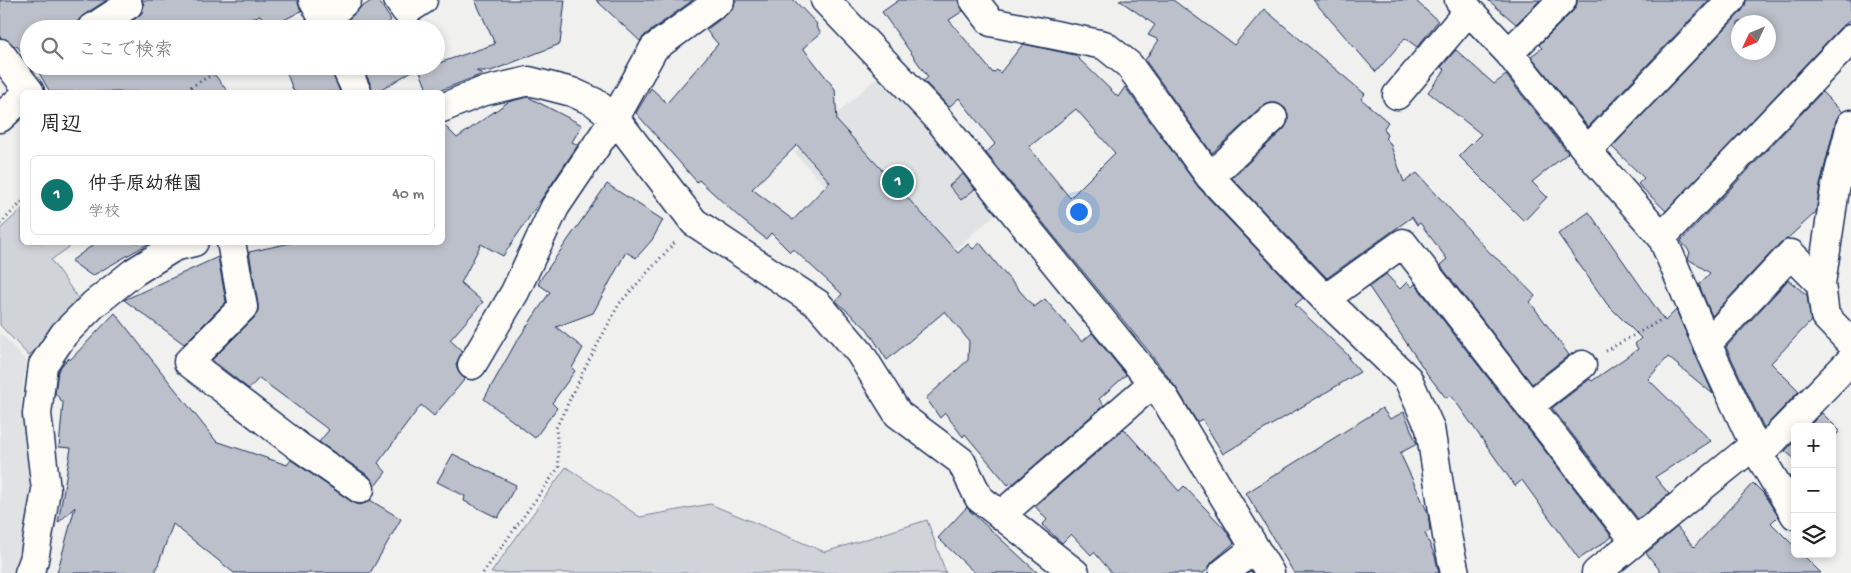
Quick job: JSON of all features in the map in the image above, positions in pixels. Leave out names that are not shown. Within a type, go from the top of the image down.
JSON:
[{"type":"street","points":[[104,20],[128,5],[126,0]]},
{"type":"street","points":[[322,16],[347,0]]},
{"type":"street","points":[[398,0],[406,11],[423,0]]},
{"type":"street","points":[[472,365],[514,292],[555,207],[615,118],[654,48],[720,0]]},
{"type":"street","points":[[825,0],[935,115],[1164,396],[1270,573]]},
{"type":"street","points":[[974,0],[992,22],[1104,45],[1129,65],[1210,176],[1325,299],[1408,379],[1430,428],[1446,536],[1455,573]]},
{"type":"street","points":[[1509,52],[1562,0]]},
{"type":"street","points":[[1587,150],[1731,0]]},
{"type":"street","points":[[1397,95],[1464,5],[1509,52],[1587,150],[1662,236],[1707,344],[1756,450],[1794,513]]},
{"type":"street","points":[[1662,236],[1851,39]]},
{"type":"street","points":[[0,53],[28,86]]},
{"type":"street","points":[[349,75],[356,90]]},
{"type":"street","points":[[445,107],[481,92],[529,81],[572,92],[594,102],[615,118],[694,222],[818,304],[860,352],[898,414],[961,462],[979,498],[1002,514],[1075,573]]},
{"type":"street","points":[[0,118],[20,95]]},
{"type":"street","points":[[1210,176],[1273,118]]},
{"type":"street","points":[[1851,124],[1835,188],[1821,284],[1825,316],[1851,343]]},
{"type":"street","points":[[1325,299],[1403,243],[1635,541]]},
{"type":"street","points":[[29,573],[34,560],[46,490],[37,414],[43,365],[64,334],[94,304],[127,277],[174,247],[182,245]]},
{"type":"street","points":[[232,245],[243,306],[188,362],[298,446],[360,489]]},
{"type":"street","points":[[1707,344],[1791,254],[1821,284]]},
{"type":"street","points":[[1596,573],[1635,541],[1756,450],[1851,360]]},
{"type":"street","points":[[1529,406],[1582,364]]},
{"type":"street","points":[[1002,514],[1153,383]]},
{"type":"street","points":[[1223,573],[1255,548]]},
{"type":"path","points":[[186,90],[212,75]]},
{"type":"path","points":[[0,224],[20,204]]},
{"type":"path","points":[[483,573],[559,467],[556,428],[619,304],[694,222]]},
{"type":"path","points":[[1582,364],[1667,317]]},
{"type":"shaded area","points":[[882,73],[999,211],[915,284],[794,152]]},
{"type":"shaded area","points":[[20,211],[20,245],[72,245],[51,260],[80,301],[29,356],[0,325],[0,229]]},
{"type":"shaded area","points":[[0,332],[26,361],[21,404],[36,479],[18,573],[0,573]]},
{"type":"shaded area","points":[[566,467],[640,517],[710,504],[825,552],[927,520],[946,573],[491,573]]},
{"type":"building","points":[[0,0],[107,0],[79,20],[20,20],[20,50],[6,39],[0,38]]},
{"type":"building","points":[[142,0],[297,0],[301,11],[284,20],[263,20],[260,15],[249,20],[133,20],[142,13],[144,5]]},
{"type":"building","points":[[373,0],[378,0],[391,20],[347,20],[360,8]]},
{"type":"building","points":[[475,0],[565,0],[560,44],[491,71],[476,71],[483,74],[441,90],[427,90],[421,75],[445,75],[445,61],[495,44]]},
{"type":"building","points":[[596,0],[693,0],[645,35],[640,41]]},
{"type":"building","points":[[735,0],[794,0],[817,24],[816,26],[821,33],[803,48],[835,89],[837,121],[958,253],[968,244],[973,249],[980,243],[1034,307],[1045,299],[1082,342],[1092,333],[1126,375],[1099,399],[1104,405],[1013,484],[1012,482],[1008,485],[965,434],[963,437],[945,413],[940,418],[926,398],[968,360],[969,341],[945,311],[887,360],[867,329],[836,301],[842,294],[793,249],[790,252],[771,233],[766,239],[699,180],[697,182],[636,113],[651,88],[667,103],[718,44],[706,30],[734,7]],"holes":[[[797,145],[830,182],[793,220],[752,189]]]},
{"type":"building","points":[[899,0],[959,0],[963,11],[949,20],[993,73],[997,70],[1000,73],[1023,44],[1075,55],[1118,97],[1125,87],[1199,188],[1303,298],[1295,305],[1350,357],[1348,358],[1360,372],[1223,454],[1202,419],[1197,422],[1177,389],[1150,353],[986,153],[995,144],[959,98],[949,107],[924,81],[928,77],[882,12]],"holes":[[[1076,109],[1115,153],[1070,198],[1029,147]]]},
{"type":"building","points":[[1119,0],[1173,0],[1234,45],[1264,9],[1365,94],[1361,99],[1388,122],[1384,128],[1387,136],[1385,138],[1390,143],[1404,182],[1417,173],[1491,254],[1509,269],[1535,296],[1530,302],[1569,355],[1532,384],[1440,265],[1447,259],[1420,223],[1417,225],[1412,217],[1327,278],[1232,178],[1284,129],[1288,122],[1288,114],[1285,108],[1277,103],[1269,103],[1263,106],[1212,153],[1145,60],[1159,40],[1148,35],[1155,25]]},
{"type":"building","points":[[1313,0],[1415,0],[1438,21],[1417,47],[1405,38],[1376,72]]},
{"type":"building","points":[[1488,0],[1540,0],[1516,24]]},
{"type":"building","points":[[1577,0],[1709,0],[1588,127],[1531,56],[1542,48],[1539,45],[1573,11]]},
{"type":"building","points":[[1746,0],[1851,0],[1851,20],[1840,28],[1666,211],[1638,184],[1644,178],[1612,147],[1731,23],[1731,60],[1776,60],[1776,15],[1738,15],[1742,11]]},
{"type":"building","points":[[1456,50],[1494,84],[1506,75],[1568,153],[1532,182],[1547,197],[1524,221],[1459,156],[1481,134],[1428,92],[1445,70],[1441,67]]},
{"type":"building","points":[[40,75],[215,75],[226,90],[49,90]]},
{"type":"building","points":[[287,75],[333,75],[339,90],[293,90]]},
{"type":"building","points":[[366,75],[405,75],[381,90],[372,90]]},
{"type":"building","points":[[1822,92],[1842,112],[1836,120],[1820,185],[1816,212],[1787,239],[1780,243],[1712,316],[1699,285],[1710,273],[1688,259],[1690,252],[1681,241]]},
{"type":"building","points":[[528,97],[582,125],[572,142],[578,145],[503,256],[481,244],[461,283],[483,302],[450,340],[462,351],[456,365],[459,373],[465,379],[434,416],[421,405],[378,463],[386,472],[375,486],[369,476],[319,442],[329,430],[259,378],[249,389],[212,360],[258,312],[249,252],[281,245],[445,245],[445,126],[457,138],[508,102]]},
{"type":"building","points":[[963,174],[975,189],[961,200],[949,186]]},
{"type":"building","points":[[607,184],[663,220],[652,240],[636,258],[626,252],[593,313],[556,327],[583,348],[572,368],[575,371],[552,403],[557,408],[535,438],[484,399],[515,344],[550,292],[538,284],[542,277]]},
{"type":"building","points":[[1589,212],[1665,321],[1676,310],[1713,394],[1668,357],[1648,379],[1711,441],[1655,477],[1669,494],[1638,519],[1552,408],[1590,379],[1592,381],[1638,349],[1635,344],[1641,338],[1607,304],[1558,234]]},
{"type":"building","points":[[93,245],[146,245],[92,276],[71,261]]},
{"type":"building","points":[[218,257],[226,302],[184,344],[124,300]]},
{"type":"building","points":[[1386,274],[1400,289],[1407,282],[1412,287],[1415,284],[1612,537],[1579,559],[1522,480],[1515,486],[1451,395],[1446,398],[1428,375],[1369,287]]},
{"type":"building","points":[[1788,280],[1807,295],[1811,321],[1771,363],[1799,391],[1764,428],[1726,347]]},
{"type":"building","points":[[115,313],[216,441],[287,465],[291,460],[352,502],[359,505],[370,500],[401,519],[370,573],[234,573],[173,524],[155,573],[57,573],[75,507],[58,523],[71,448],[59,447],[63,403],[55,393],[58,371]]},
{"type":"building","points":[[1382,408],[1390,419],[1404,412],[1417,444],[1400,453],[1428,513],[1430,531],[1425,533],[1435,556],[1439,573],[1294,573],[1246,493]]},
{"type":"building","points":[[1822,413],[1832,423],[1812,423]]},
{"type":"building","points":[[1836,427],[1840,431],[1836,435]]},
{"type":"building","points":[[1124,429],[1179,491],[1184,486],[1224,528],[1234,543],[1213,561],[1204,573],[1112,573],[1094,552],[1091,555],[1071,534],[1062,543],[1042,525],[1047,520],[1035,506]]},
{"type":"building","points":[[1791,445],[1791,456],[1785,451]]},
{"type":"building","points":[[453,454],[516,485],[498,518],[464,501],[465,496],[437,482]]},
{"type":"building","points":[[1753,483],[1763,493],[1778,516],[1771,523],[1791,543],[1791,558],[1806,558],[1821,573],[1662,573],[1646,553],[1677,527],[1694,547]]},
{"type":"building","points":[[967,507],[1038,573],[975,573],[938,538]]},
{"type":"place","name":"仲手原幼稚園","points":[[898,182]]}]
